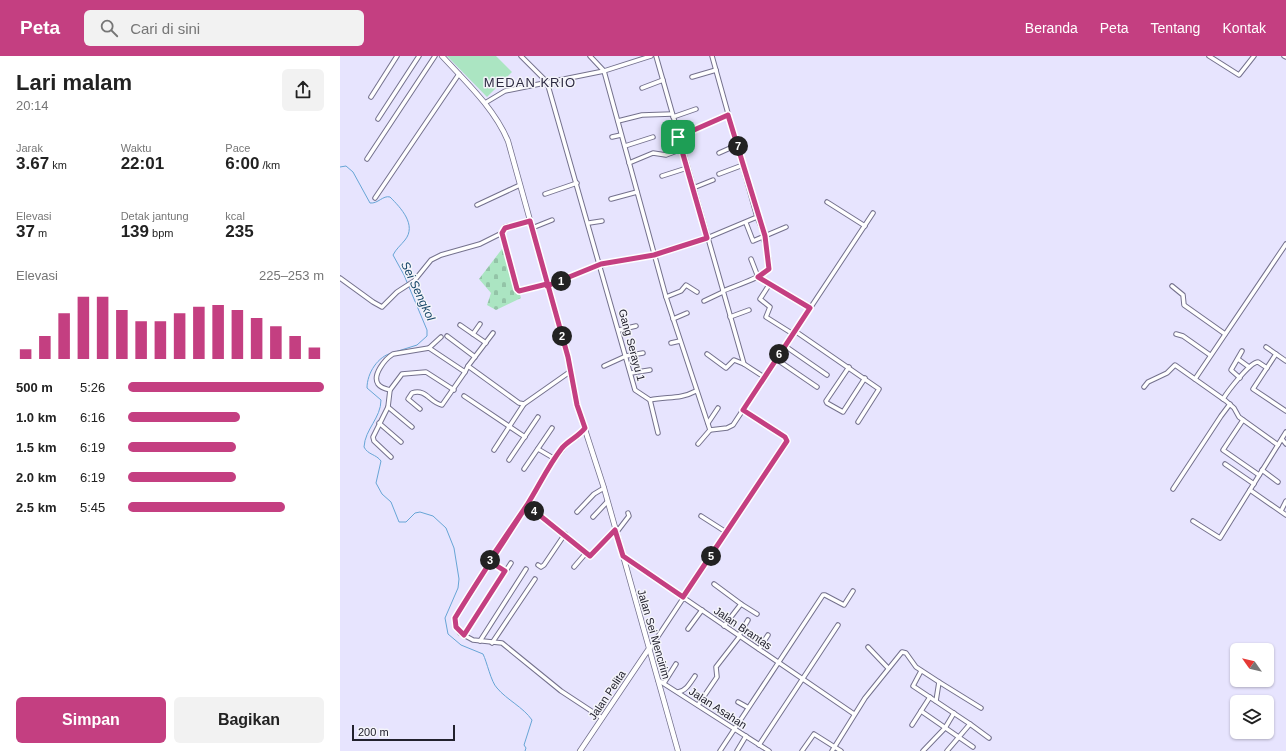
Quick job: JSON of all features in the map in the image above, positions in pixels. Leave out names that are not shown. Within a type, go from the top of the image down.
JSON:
[{"type":"street","points":[[371,97],[398,56]]},
{"type":"street","points":[[378,119],[419,56]]},
{"type":"street","points":[[367,158],[436,56]]},
{"type":"street","name":"Jalan Sei Mencirim","points":[[442,56],[485,103],[504,131],[570,364],[577,405],[604,488],[648,650],[677,749]]},
{"type":"street","points":[[521,56],[547,82]]},
{"type":"street","points":[[590,56],[604,71],[666,297],[710,430]]},
{"type":"street","points":[[485,103],[505,91],[604,71],[651,56]]},
{"type":"street","points":[[656,56],[692,188],[744,364]]},
{"type":"street","points":[[704,301],[723,291],[758,277],[769,269],[768,251],[764,236],[712,56]]},
{"type":"street","points":[[1209,56],[1239,75],[1254,56]]},
{"type":"street","points":[[692,77],[716,70]]},
{"type":"street","points":[[376,198],[459,74]]},
{"type":"street","points":[[642,88],[663,80]]},
{"type":"street","name":"Gang Serayu 1","points":[[547,82],[601,264],[635,390],[650,400]]},
{"type":"street","points":[[618,121],[638,116],[673,116],[696,109]]},
{"type":"street","points":[[678,137],[728,115]]},
{"type":"street","points":[[612,137],[621,135]]},
{"type":"street","points":[[625,146],[653,137]]},
{"type":"street","points":[[719,153],[737,145]]},
{"type":"street","points":[[629,163],[653,153],[666,155],[682,149]]},
{"type":"street","points":[[719,174],[743,165]]},
{"type":"street","points":[[662,176],[687,168]]},
{"type":"street","points":[[692,188],[713,180]]},
{"type":"street","points":[[545,194],[577,183]]},
{"type":"street","points":[[477,205],[520,185]]},
{"type":"street","points":[[611,199],[637,192]]},
{"type":"street","points":[[827,202],[865,226]]},
{"type":"street","points":[[698,444],[710,430],[730,427],[743,410],[873,213]]},
{"type":"street","points":[[502,233],[518,291],[547,285],[601,264],[654,255],[707,238],[746,223],[758,216]]},
{"type":"street","points":[[532,228],[552,220]]},
{"type":"street","points":[[340,278],[381,307],[384,306],[402,288],[410,285],[431,260],[441,255],[480,244],[502,233],[505,228],[530,221]]},
{"type":"street","points":[[589,223],[602,221]]},
{"type":"street","points":[[746,223],[752,241],[786,227]]},
{"type":"street","points":[[1195,379],[1286,244]]},
{"type":"street","points":[[751,259],[758,277],[769,285],[810,308]]},
{"type":"street","points":[[666,297],[681,291],[686,285],[697,292]]},
{"type":"street","points":[[769,285],[760,299],[770,307],[766,317],[849,367],[878,387],[879,390],[858,422]]},
{"type":"street","points":[[1172,286],[1183,295],[1184,304],[1225,334]]},
{"type":"street","points":[[730,317],[749,310]]},
{"type":"street","points":[[673,319],[688,313]]},
{"type":"street","points":[[473,334],[480,324]]},
{"type":"street","points":[[460,325],[486,343]]},
{"type":"street","points":[[619,330],[636,326]]},
{"type":"street","points":[[420,409],[408,399],[412,393],[422,393],[438,404],[442,405],[454,390],[468,366],[493,333]]},
{"type":"street","points":[[1176,334],[1183,336],[1210,355]]},
{"type":"street","points":[[447,336],[475,357]]},
{"type":"street","points":[[390,390],[380,386],[377,382],[379,371],[389,356],[392,354],[429,348],[441,337]]},
{"type":"street","points":[[671,343],[680,341]]},
{"type":"street","points":[[785,346],[827,375]]},
{"type":"street","points":[[1266,347],[1286,361]]},
{"type":"street","points":[[429,348],[465,372]]},
{"type":"street","points":[[1240,378],[1231,370],[1242,350]]},
{"type":"street","points":[[604,366],[626,356],[643,353]]},
{"type":"street","points":[[707,354],[726,368],[734,360],[744,364],[764,377]]},
{"type":"street","points":[[1276,354],[1254,390],[1286,411]]},
{"type":"street","points":[[776,359],[817,387]]},
{"type":"street","points":[[1238,359],[1249,367]]},
{"type":"street","points":[[1223,399],[1249,367],[1256,362],[1267,368]]},
{"type":"street","points":[[1144,387],[1148,382],[1167,373],[1174,365],[1230,404],[1243,420],[1278,445]]},
{"type":"street","points":[[468,366],[519,403],[524,404]]},
{"type":"street","points":[[849,367],[826,401],[828,403],[843,412],[865,378]]},
{"type":"street","points":[[631,373],[650,370]]},
{"type":"street","points":[[390,457],[373,440],[379,423],[388,406],[390,390],[402,374],[423,371],[454,390]]},
{"type":"street","points":[[494,450],[524,404],[571,371]]},
{"type":"street","points":[[658,433],[650,400],[660,398],[682,398],[696,391]]},
{"type":"street","points":[[464,396],[525,437]]},
{"type":"street","points":[[1173,489],[1230,404]]},
{"type":"street","points":[[388,406],[412,427]]},
{"type":"street","points":[[708,423],[718,408]]},
{"type":"street","points":[[648,650],[787,440],[785,437],[743,410]]},
{"type":"street","points":[[509,460],[538,418]]},
{"type":"street","points":[[1243,420],[1223,450],[1259,475]]},
{"type":"street","points":[[379,423],[401,442]]},
{"type":"street","points":[[524,468],[552,428]]},
{"type":"street","points":[[585,428],[577,437],[568,442],[554,459],[527,505],[489,561],[455,618],[456,627],[464,635],[480,641],[502,643],[561,691],[602,718]]},
{"type":"street","points":[[1193,521],[1220,538],[1286,432]]},
{"type":"street","points":[[1282,440],[1286,444]]},
{"type":"street","points":[[538,449],[554,459]]},
{"type":"street","points":[[1224,464],[1254,484]]},
{"type":"street","points":[[1262,470],[1278,482]]},
{"type":"street","points":[[577,512],[594,494],[604,488]]},
{"type":"street","points":[[1250,490],[1286,515]]},
{"type":"street","points":[[1281,511],[1286,501]]},
{"type":"street","points":[[593,517],[607,502]]},
{"type":"street","points":[[527,505],[591,556],[629,516],[628,513]]},
{"type":"street","points":[[701,516],[726,532]]},
{"type":"street","points":[[538,565],[540,567],[544,565],[565,534]]},
{"type":"street","points":[[574,567],[586,553]]},
{"type":"street","name":"Jalan Brantas","points":[[623,556],[854,714]]},
{"type":"street","points":[[489,561],[505,571]]},
{"type":"street","points":[[464,635],[511,563]]},
{"type":"street","points":[[480,641],[526,569]]},
{"type":"street","points":[[492,643],[535,579]]},
{"type":"street","points":[[714,584],[757,614]]},
{"type":"street","points":[[720,751],[823,595],[844,605],[853,591]]},
{"type":"street","points":[[724,626],[741,604]]},
{"type":"street","points":[[688,629],[702,610]]},
{"type":"street","points":[[698,705],[717,677],[716,667],[740,636],[748,620]]},
{"type":"street","points":[[760,745],[838,625]]},
{"type":"street","points":[[759,649],[768,635]]},
{"type":"street","points":[[868,647],[888,668]]},
{"type":"street","name":"Jalan Pelita","points":[[580,751],[648,650]]},
{"type":"street","points":[[833,749],[854,714],[888,668],[902,652],[906,653],[914,665],[921,671],[981,708]]},
{"type":"street","points":[[664,683],[676,664]]},
{"type":"street","points":[[921,671],[913,686],[989,738]]},
{"type":"street","points":[[678,692],[689,685],[695,676]]},
{"type":"street","name":"Jalan Asahan","points":[[658,680],[767,750]]},
{"type":"street","points":[[936,701],[940,682]]},
{"type":"street","points":[[912,725],[930,697]]},
{"type":"street","points":[[738,702],[747,708]]},
{"type":"street","points":[[921,711],[973,747]]},
{"type":"street","points":[[922,751],[945,728],[954,713]]},
{"type":"street","points":[[947,751],[960,738],[970,724]]},
{"type":"street","points":[[802,751],[814,734],[833,749],[840,751]]},
{"type":"street","points":[[737,751],[746,736]]},
{"type":"green space","points":[[447,56],[496,56],[512,72],[487,97]]},
{"type":"green space","points":[[505,245],[521,298],[496,310],[487,305],[491,293],[479,279]]},
{"type":"waterway","name":"Sei Sengkol","points":[[340,167],[346,166],[353,172],[370,203],[376,202],[385,197],[390,197],[403,211],[408,223],[408,234],[393,255],[404,275],[427,330],[427,336],[417,345],[395,352]]},
{"type":"waterway","name":"Sei Sengkol","points":[[392,353],[382,358],[374,366],[369,377],[367,388],[381,400],[378,412],[367,435],[364,447],[368,452],[381,461],[376,483],[382,494],[391,502],[399,522],[406,522],[415,513],[420,512],[433,516],[446,528],[454,548],[459,579],[458,588],[445,618],[448,634],[461,645],[483,654],[495,685],[532,720],[524,745],[526,748],[525,751]]},
{"type":"district","name":"MEDAN KRIO","points":[[530,82]]},
{"type":"route","points":[[678,137],[707,238],[654,255],[601,264],[547,286],[547,284],[518,291],[502,230],[530,221],[547,284],[568,357],[577,405],[585,428],[577,437],[570,440],[554,459],[527,505],[489,561],[455,618],[456,627],[460,633],[464,635],[505,571],[489,561],[511,528],[527,505],[565,534],[590,556],[615,530],[623,556],[683,597],[787,441],[785,437],[743,410],[810,308],[758,277],[769,269],[768,251],[763,237],[765,236],[728,115],[678,137]]}]
